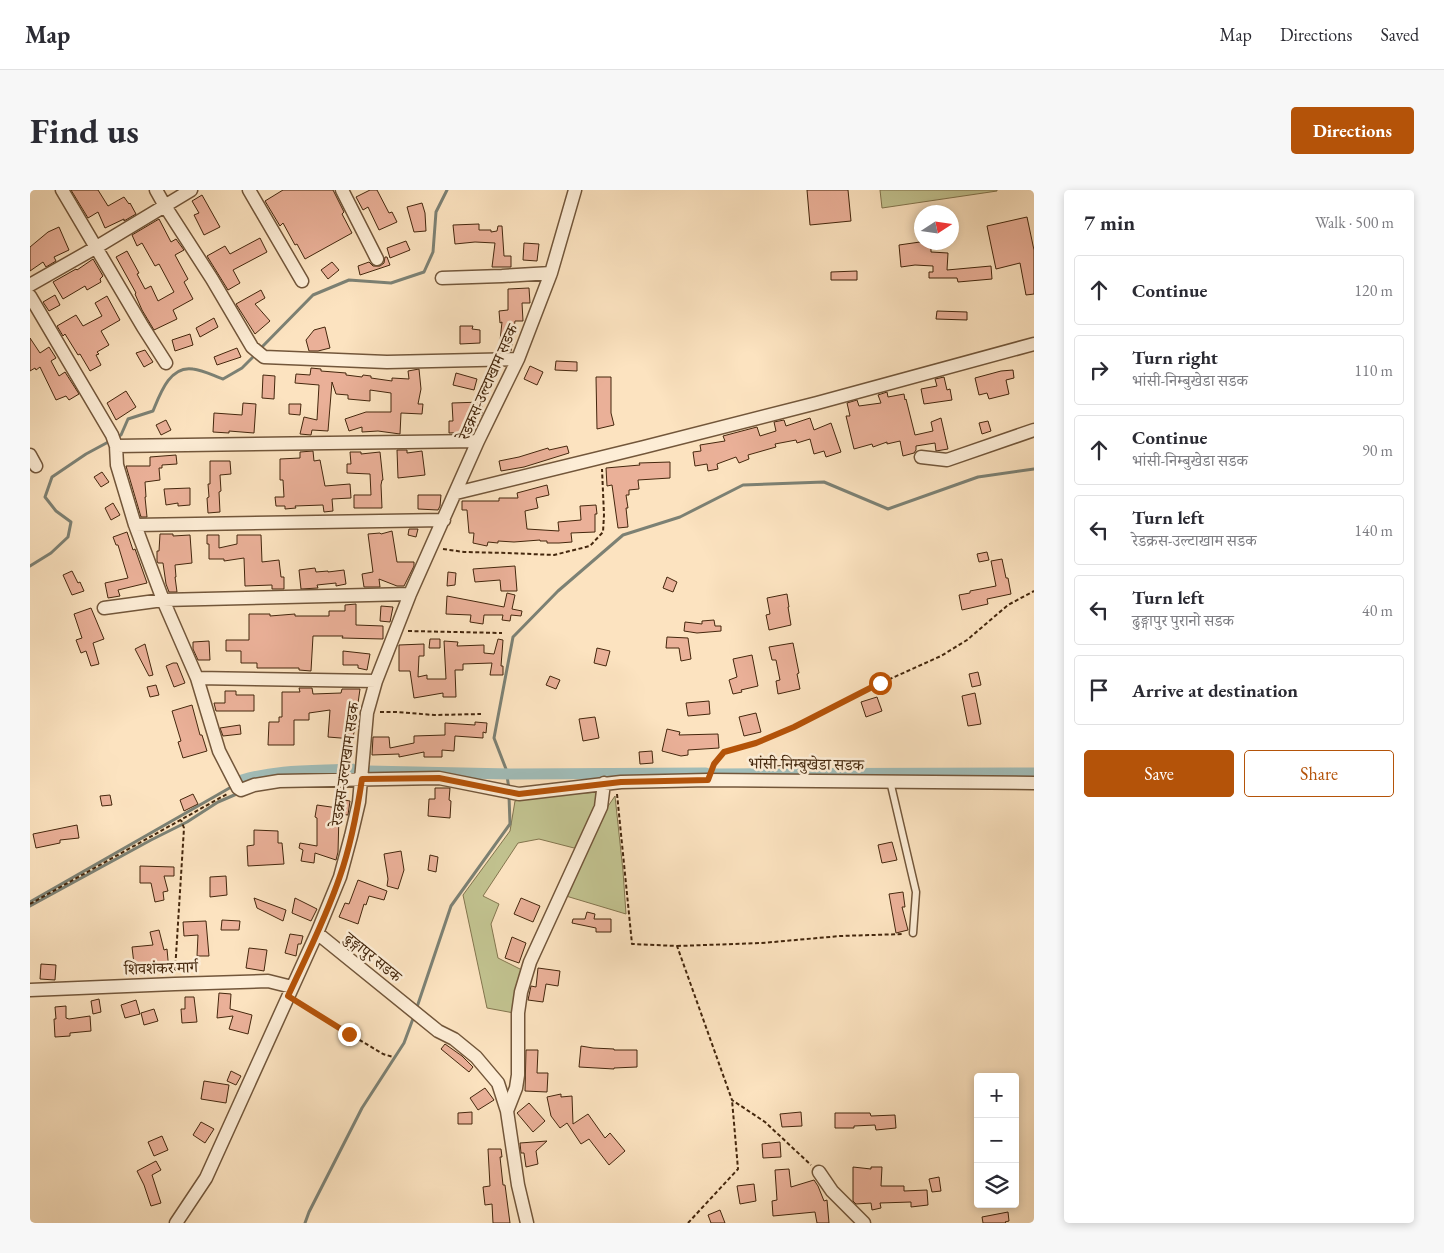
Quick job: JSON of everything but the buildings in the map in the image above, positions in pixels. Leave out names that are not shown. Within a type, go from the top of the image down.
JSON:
[{"type":"street","points":[[62,190],[166,363]]},
{"type":"street","points":[[156,190],[252,347],[264,357],[387,362],[518,359]]},
{"type":"street","points":[[30,285],[96,248],[191,190]]},
{"type":"street","points":[[249,190],[302,281]]},
{"type":"street","points":[[342,190],[377,259]]},
{"type":"street","name":"रेडक्रस-उल्टाखाम सडक","points":[[176,1223],[206,1178],[317,933],[342,869],[359,802],[367,713],[376,681],[410,594],[478,441],[518,359],[551,273],[575,190]]},
{"type":"street","points":[[442,278],[551,273]]},
{"type":"street","points":[[30,296],[114,440],[117,465],[135,525],[163,600],[197,678],[219,751],[238,788],[241,790],[254,785],[279,781],[362,779]]},
{"type":"street","points":[[456,493],[817,403],[1034,344]]},
{"type":"street","points":[[921,457],[947,460],[1034,430]]},
{"type":"street","points":[[114,440],[478,441]]},
{"type":"street","points":[[135,525],[444,520]]},
{"type":"street","points":[[104,608],[163,600],[410,594]]},
{"type":"street","points":[[197,678],[376,681]]},
{"type":"street","name":"भांसी-निम्बुखेडा सडक","points":[[362,779],[439,778],[519,794],[604,783],[708,780],[1034,783]]},
{"type":"street","points":[[527,1223],[518,1185],[507,1111],[516,1088],[518,1075],[518,1013],[521,992],[530,962],[600,807],[604,783]]},
{"type":"street","name":"ढुङ्गापुर सडक","points":[[317,933],[438,1031],[454,1039],[476,1057],[498,1083],[507,1111]]},
{"type":"street","name":"शिवशंकर मार्ग","points":[[30,990],[268,982],[290,992]]},
{"type":"street","points":[[818,1172],[832,1191],[864,1223]]},
{"type":"lane","points":[[890,782],[916,892],[913,933]]},
{"type":"path","points":[[431,548],[464,552],[554,555],[590,546],[603,532],[602,458]]},
{"type":"path","points":[[708,780],[714,764],[724,752],[756,743],[794,727],[880,683],[941,656],[967,640],[1008,605],[1034,591]]},
{"type":"path","points":[[395,631],[502,633]]},
{"type":"path","points":[[367,713],[481,714]]},
{"type":"path","points":[[621,782],[617,792],[632,944],[677,946],[762,943],[840,936],[913,933]]},
{"type":"path","points":[[30,904],[238,788]]},
{"type":"path","points":[[175,984],[184,828],[182,820]]},
{"type":"path","points":[[677,946],[732,1100],[738,1170],[688,1223]]},
{"type":"path","points":[[290,992],[322,1018],[383,1054],[394,1057]]},
{"type":"path","points":[[732,1100],[765,1122],[818,1172]]},
{"type":"green space","points":[[880,190],[997,190],[997,191],[882,208]]},
{"type":"green space","points":[[600,792],[578,849],[539,839],[518,843],[483,896],[499,904],[491,924],[498,958],[522,970],[514,1013],[487,1008],[463,895],[510,831],[515,801],[542,796]]},
{"type":"green space","points":[[615,796],[626,914],[566,896],[598,821]]},
{"type":"waterway","points":[[259,350],[313,295],[349,280],[391,283],[424,272],[433,252],[436,212],[447,190]]},
{"type":"waterway","points":[[117,437],[121,435],[128,419],[153,411],[167,382],[178,371],[193,369],[223,379],[242,368],[255,355]]},
{"type":"waterway","points":[[30,566],[51,553],[68,537],[71,522],[56,511],[45,497],[52,477],[86,454],[112,440]]},
{"type":"waterway","points":[[509,789],[506,769],[494,738],[513,637],[558,591],[623,535],[680,517],[743,485],[824,482],[888,509],[978,477],[1034,469]]},
{"type":"waterway","points":[[242,780],[283,772],[352,769]]},
{"type":"waterway","points":[[368,771],[513,774],[706,773]]},
{"type":"waterway","points":[[714,774],[1034,773]]},
{"type":"waterway","points":[[30,902],[233,786]]},
{"type":"waterway","points":[[30,906],[187,822],[218,802],[239,793]]},
{"type":"waterway","points":[[416,1010],[451,906],[510,824],[509,796]]},
{"type":"waterway","points":[[305,1223],[362,1108],[404,1043],[414,1016]]},
{"type":"route","points":[[349,1034],[288,996],[340,877],[359,802],[362,779],[439,778],[519,794],[604,783],[708,780],[714,764],[724,752],[756,743],[794,727],[880,683]]}]
